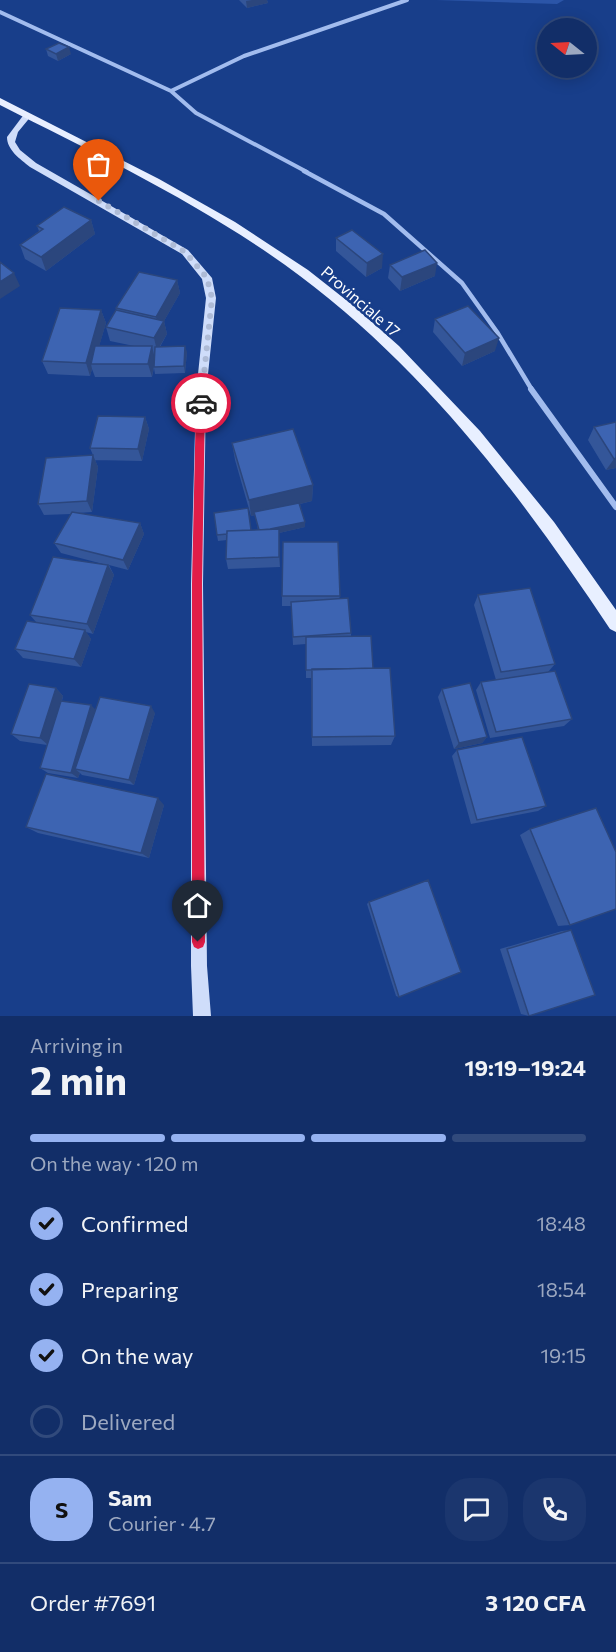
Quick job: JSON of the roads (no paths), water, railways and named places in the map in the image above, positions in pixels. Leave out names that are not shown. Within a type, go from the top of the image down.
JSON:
[{"type":"main road","name":"Provinciale 17","points":[[0,101],[217,216],[303,273],[344,305],[432,386],[476,434],[526,496],[616,624]]},
{"type":"street","points":[[171,91],[244,56],[407,0]]},
{"type":"street","points":[[0,12],[171,91],[196,113],[384,214],[462,283],[496,332],[526,382],[616,507]]},
{"type":"street","points":[[28,115],[11,133],[10,140],[14,148],[33,165],[185,252],[207,278],[212,298],[201,393],[197,584],[198,954],[202,1016]]}]
